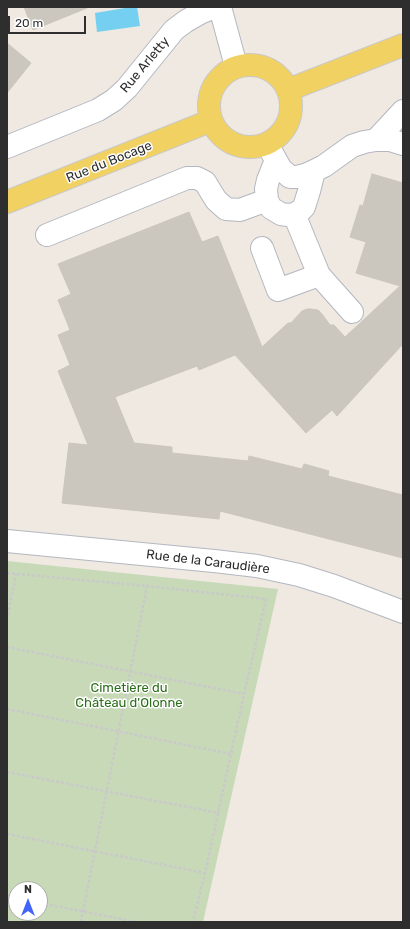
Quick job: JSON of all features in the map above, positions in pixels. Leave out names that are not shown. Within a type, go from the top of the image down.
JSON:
[{"type":"main road","points":[[288,90],[403,45]]},
{"type":"main road","points":[[249,64],[261,66],[273,71],[282,79],[288,90],[291,102],[290,115],[286,126],[278,136],[271,152],[254,147],[240,146],[228,141],[217,132],[210,121],[208,107],[209,94],[215,82],[224,72],[236,66],[249,64]]},
{"type":"main road","name":"Rue du Bocage","points":[[7,202],[210,121]]},
{"type":"street","name":"Rue Arletty","points":[[7,147],[98,110],[114,100],[127,88],[174,30],[202,12],[215,7]]},
{"type":"street","points":[[220,7],[236,66]]},
{"type":"street","points":[[376,140],[403,111]]},
{"type":"street","points":[[271,152],[281,169],[290,177],[297,177],[324,166],[352,146],[364,142],[390,140],[403,144]]},
{"type":"street","points":[[271,152],[266,189],[267,200],[272,208],[281,214],[294,214],[304,207],[314,171]]},
{"type":"street","points":[[47,235],[187,178],[197,178],[205,182],[216,200],[226,209],[240,210],[267,200]]},
{"type":"street","points":[[294,214],[319,275],[352,312]]},
{"type":"street","points":[[262,248],[278,290],[319,275]]},
{"type":"street","name":"Rue de la Caraudière","points":[[7,541],[257,566],[299,575],[334,586],[403,612]]},
{"type":"path","points":[[7,573],[147,586],[266,600],[244,694],[219,813],[193,922]]},
{"type":"path","points":[[7,620],[16,574]]},
{"type":"path","points":[[81,922],[147,586]]},
{"type":"path","points":[[7,647],[244,694]]},
{"type":"path","points":[[7,710],[231,754]]},
{"type":"path","points":[[7,772],[219,813]]},
{"type":"path","points":[[7,834],[205,873]]},
{"type":"path","points":[[48,904],[136,922]]},
{"type":"green space","name":"Cimetière du Château d'Olonne","points":[[7,561],[278,589],[203,922],[7,922]]},
{"type":"water","points":[[137,7],[140,26],[97,32],[95,13]]},
{"type":"building","points":[[24,7],[87,7],[87,8],[33,30]]},
{"type":"building","points":[[7,43],[31,63],[7,93]]},
{"type":"building","points":[[372,174],[403,183],[403,344],[337,416],[332,410],[306,433],[235,355],[199,370],[197,366],[115,397],[134,443],[172,447],[172,453],[248,461],[249,456],[302,469],[304,464],[329,471],[328,476],[403,495],[403,558],[220,511],[219,519],[62,503],[69,443],[88,445],[58,371],[70,365],[58,335],[70,330],[58,300],[71,294],[58,264],[189,212],[202,242],[218,236],[262,347],[288,323],[291,323],[302,311],[307,309],[318,310],[330,325],[334,325],[345,337],[400,286],[356,273],[366,242],[350,237],[360,205],[363,206]]}]
